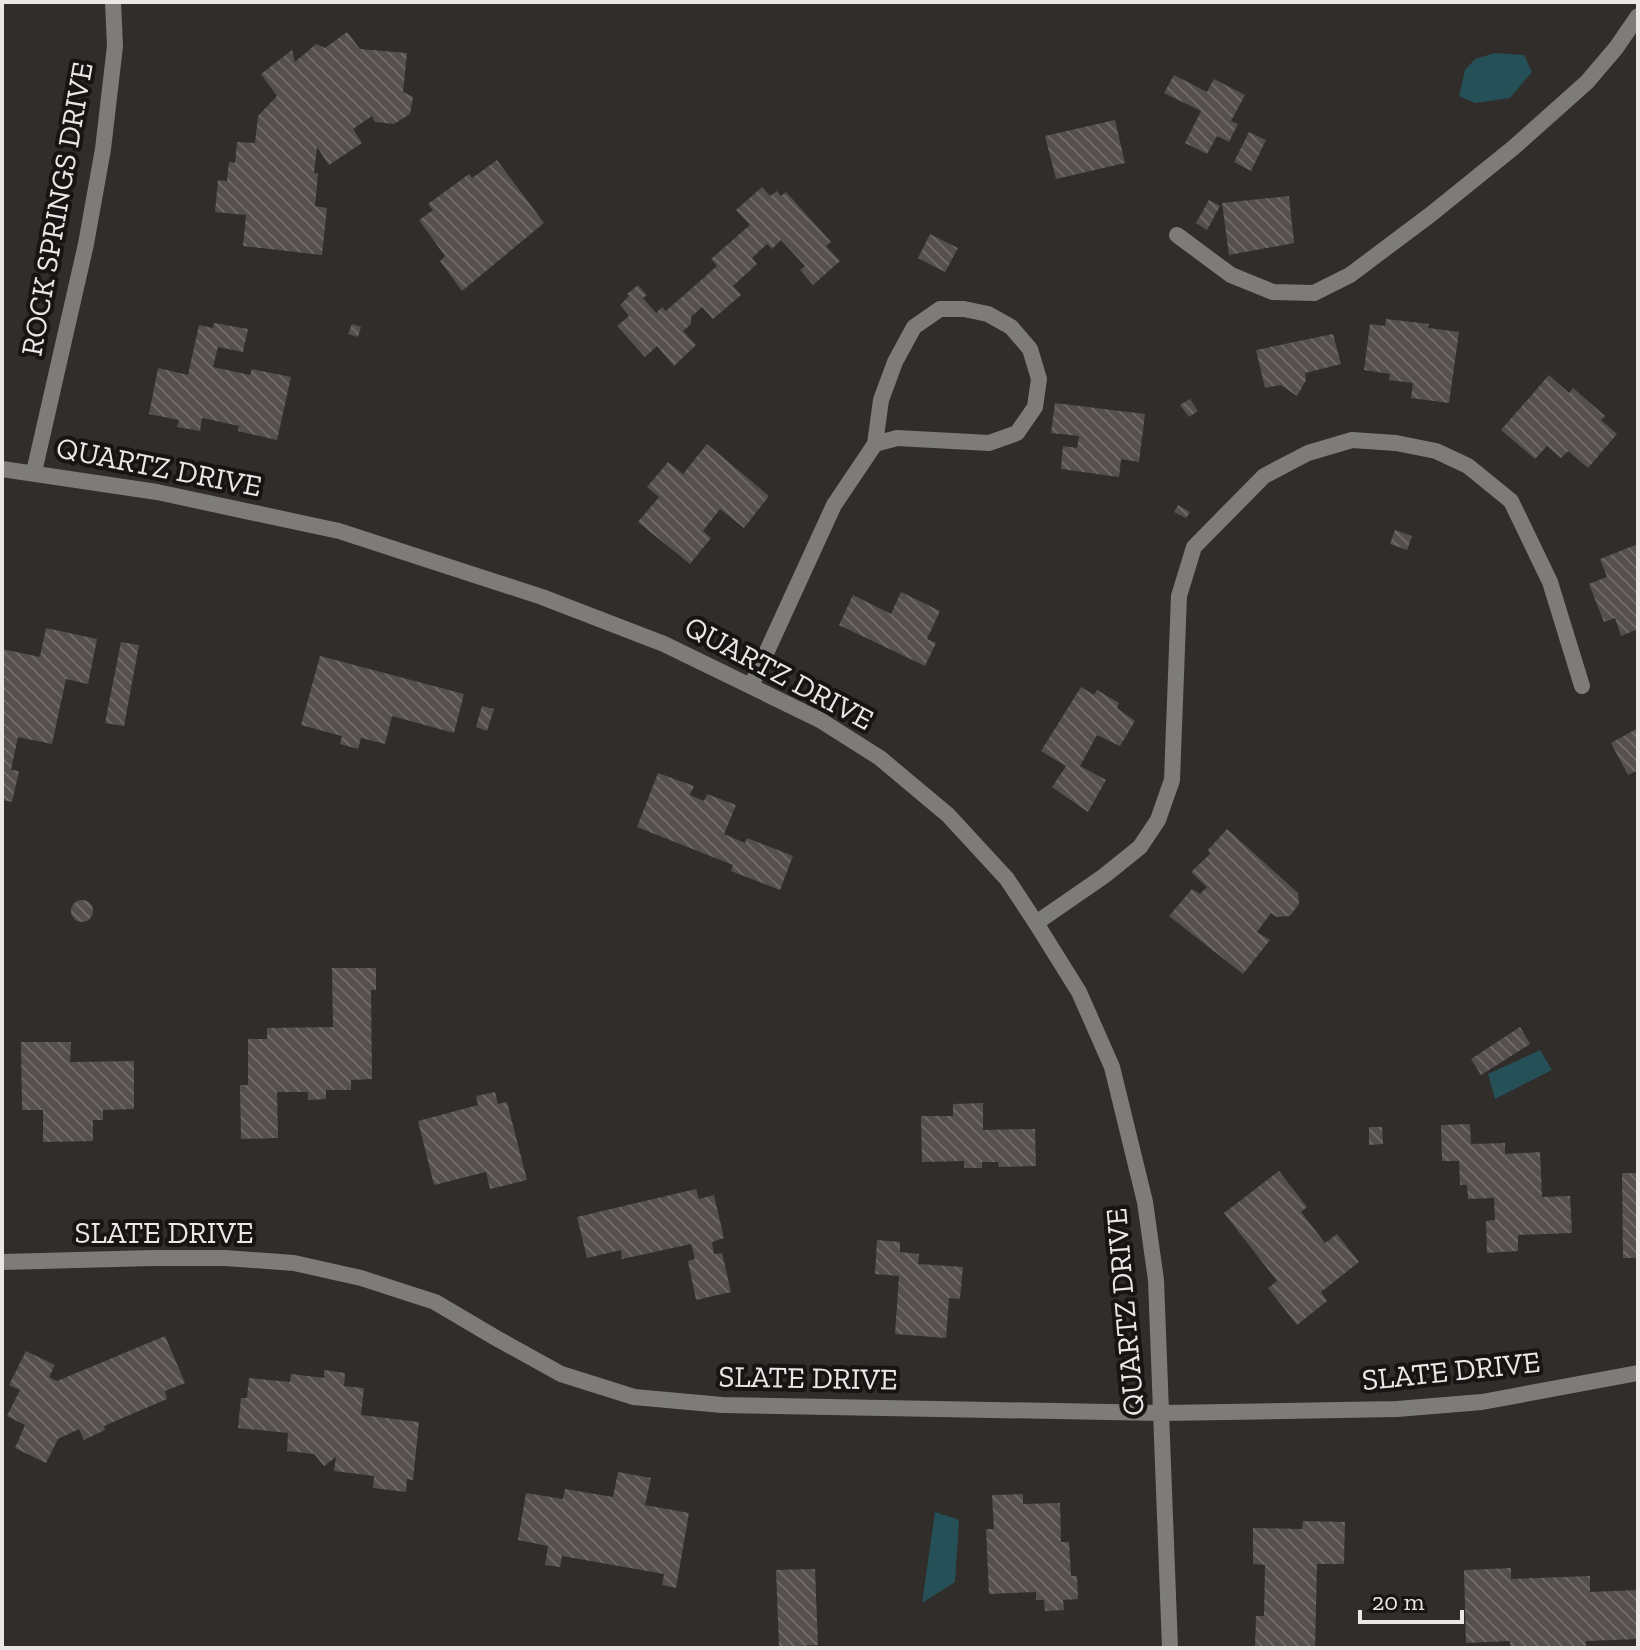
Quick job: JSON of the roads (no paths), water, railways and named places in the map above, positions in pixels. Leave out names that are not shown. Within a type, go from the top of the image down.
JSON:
[{"type":"street","name":"ROCK SPRINGS DRIVE","points":[[34,472],[86,244],[103,149],[115,46],[113,2]]},
{"type":"street","points":[[1177,235],[1231,275],[1273,292],[1314,293],[1350,275],[1513,148],[1587,82],[1638,16]]},
{"type":"street","points":[[751,686],[834,505],[875,444],[881,400],[895,362],[914,327],[940,309],[964,309],[988,314],[1011,327],[1030,349],[1039,379],[1035,407],[1017,433],[989,443],[897,438],[875,444]]},
{"type":"street","points":[[1036,923],[1140,847],[1158,820],[1172,780],[1179,596],[1194,547],[1264,476],[1308,453],[1352,440],[1396,443],[1436,451],[1468,466],[1511,501],[1550,582],[1582,686]]},
{"type":"street","name":"QUARTZ DRIVE","points":[[2,469],[157,492],[339,531],[542,597],[664,644],[820,720],[880,758],[948,815],[1007,879],[1036,923],[1079,992],[1116,1081],[1145,1202],[1156,1280],[1170,1648]]},
{"type":"street","name":"SLATE DRIVE","points":[[2,1262],[225,1258],[294,1263],[361,1278],[435,1302],[561,1374],[634,1397],[722,1405],[1162,1413],[1397,1409],[1482,1402],[1638,1373]]},
{"type":"water","points":[[1495,53],[1524,55],[1532,72],[1510,98],[1475,103],[1459,96],[1465,70],[1475,59]]},
{"type":"water","points":[[1540,1050],[1552,1070],[1495,1099],[1488,1074]]},
{"type":"water","points":[[935,1512],[959,1520],[955,1582],[922,1603]]}]
